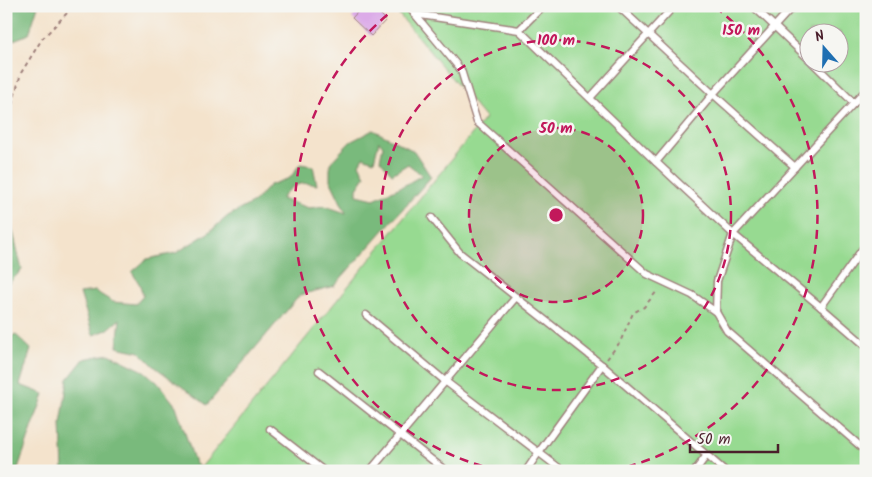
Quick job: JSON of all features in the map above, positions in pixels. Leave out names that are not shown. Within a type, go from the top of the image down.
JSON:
[{"type":"lane","points":[[408,6],[461,70],[476,122],[647,274],[692,295],[716,312],[727,331],[866,452]]},
{"type":"lane","points":[[519,30],[543,6]]},
{"type":"lane","points":[[618,6],[795,167]]},
{"type":"lane","points":[[590,98],[674,6]]},
{"type":"lane","points":[[753,6],[800,51]]},
{"type":"lane","points":[[656,162],[713,94],[793,6]]},
{"type":"lane","points":[[414,14],[519,30],[733,234],[866,346]]},
{"type":"lane","points":[[822,72],[854,103]]},
{"type":"lane","points":[[716,312],[717,281],[733,234],[866,90]]},
{"type":"lane","points":[[432,218],[460,253],[602,366],[725,471]]},
{"type":"lane","points":[[821,307],[866,244]]},
{"type":"lane","points":[[370,471],[516,297]]},
{"type":"lane","points":[[366,315],[445,381],[563,471]]},
{"type":"lane","points":[[526,471],[602,366]]},
{"type":"lane","points":[[319,370],[446,471]]},
{"type":"lane","points":[[270,429],[324,471]]},
{"type":"lane","points":[[695,471],[706,455]]},
{"type":"path","points":[[6,127],[21,72],[42,40],[69,11],[78,6]]},
{"type":"path","points":[[602,366],[620,342],[633,313],[644,307],[665,282]]},
{"type":"green space","points":[[6,6],[38,6],[29,34],[6,43]]},
{"type":"green space","points":[[392,6],[866,6],[866,471],[198,471],[485,118]]},
{"type":"green space","points":[[373,130],[414,151],[431,177],[334,286],[300,295],[207,405],[155,367],[140,352],[117,347],[120,319],[107,330],[93,335],[80,293],[95,291],[113,302],[136,304],[143,296],[140,285],[132,272],[147,259],[176,253],[208,233],[228,216],[254,202],[270,185],[290,178],[300,164],[313,166],[317,185],[296,185],[288,190],[281,199],[309,208],[325,206],[346,213],[330,180],[330,163],[350,142]],"holes":[[[379,141],[383,146],[380,160],[392,174],[408,164],[422,175],[374,199],[357,195],[357,188],[365,176],[359,164],[363,157],[374,161]]]},
{"type":"green space","points":[[6,217],[10,219],[22,270],[6,286]]},
{"type":"green space","points":[[15,334],[31,349],[20,385],[44,394],[17,471],[6,471],[6,341]]},
{"type":"green space","points":[[109,354],[144,371],[157,382],[176,406],[195,463],[205,471],[63,471],[61,424],[68,379],[84,359]]},
{"type":"building","points":[[363,6],[372,6],[386,20],[371,36],[352,18]]}]
